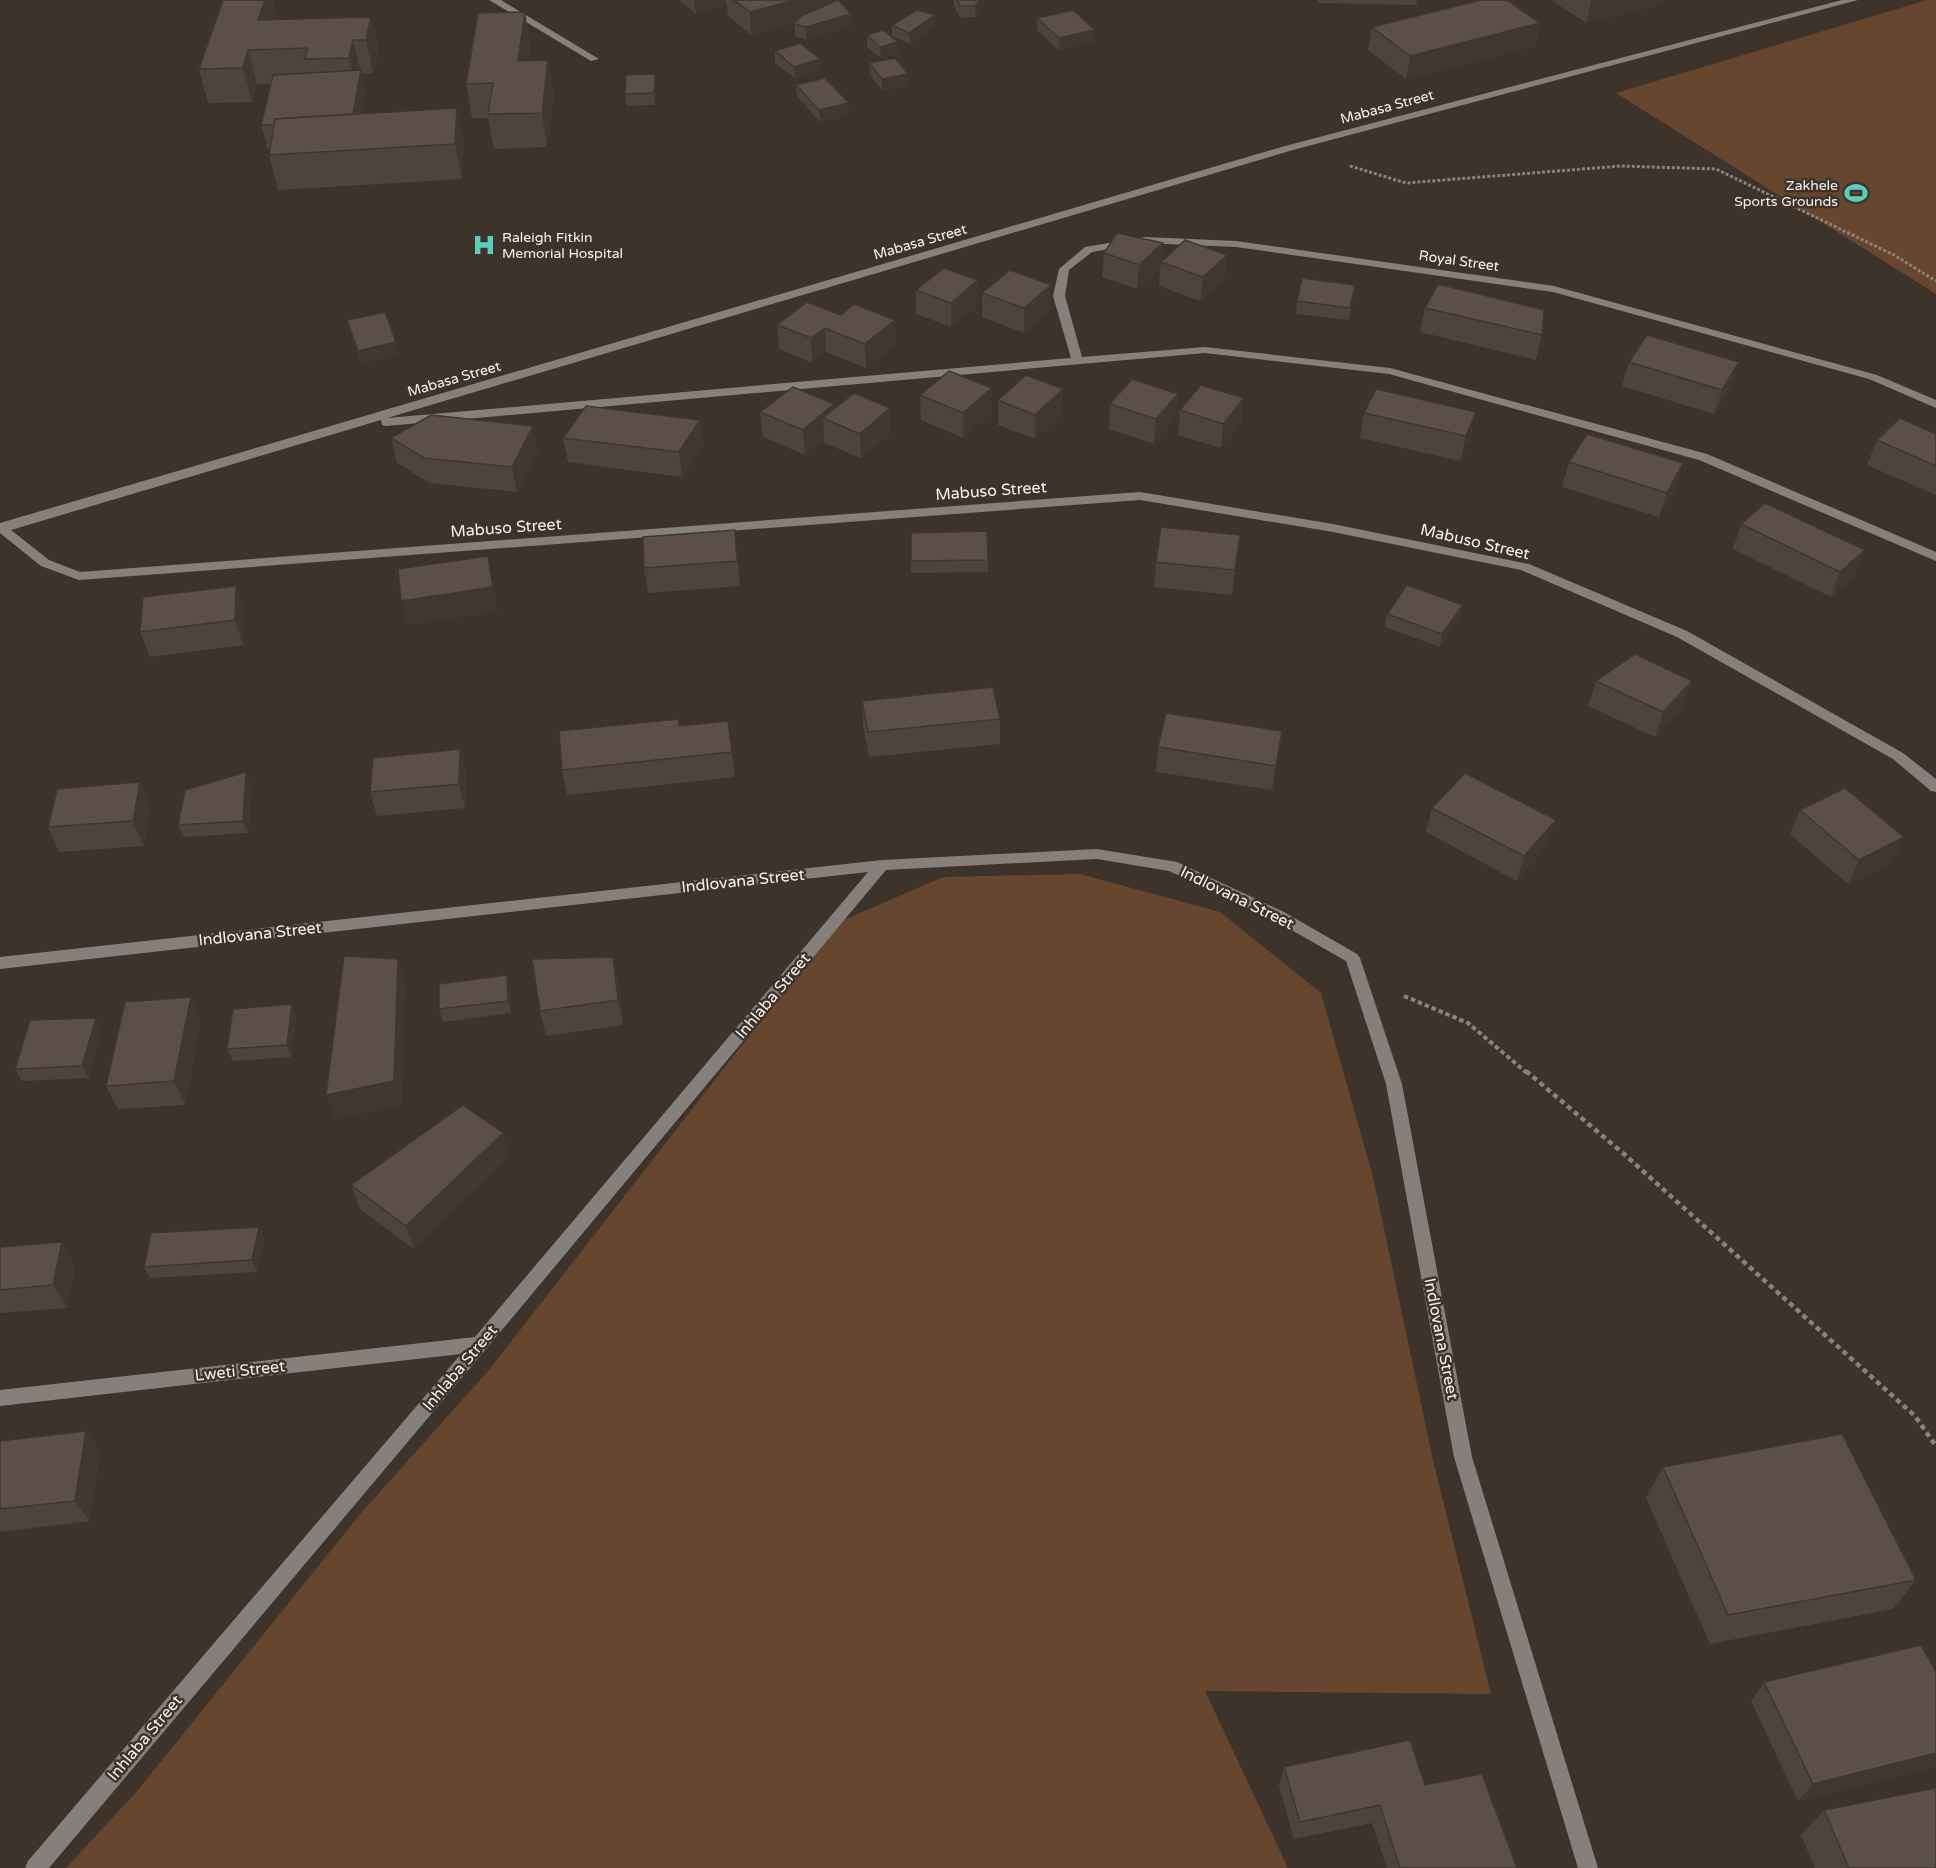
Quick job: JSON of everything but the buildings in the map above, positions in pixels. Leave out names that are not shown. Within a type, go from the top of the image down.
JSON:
[{"type":"street","points":[[494,0],[594,59]]},
{"type":"street","name":"Mabasa Street","points":[[0,528],[1289,148],[1853,0]]},
{"type":"street","name":"Royal Street","points":[[1077,361],[1059,296],[1064,269],[1089,249],[1144,240],[1236,244],[1554,289],[1873,377],[1936,404]]},
{"type":"street","points":[[353,425],[1205,350],[1390,371],[1702,458],[1936,557]]},
{"type":"street","name":"Mabuso Street","points":[[0,528],[45,563],[79,576],[1140,496],[1333,528],[1524,567],[1682,634],[1898,756],[1936,787]]},
{"type":"street","name":"Indlovana Street","points":[[0,963],[882,865],[1097,854],[1172,866],[1279,916],[1352,958],[1394,1084],[1463,1457],[1588,1868]]},
{"type":"street","name":"Inhlaba Street","points":[[35,1868],[480,1344],[882,865]]},
{"type":"street","name":"Lweti Street","points":[[0,1398],[480,1344]]},
{"type":"path","points":[[1289,148],[1406,183],[1621,166],[1716,169],[1894,255],[1936,281]]},
{"type":"path","points":[[1357,975],[1468,1023],[1624,1154],[1916,1416],[1936,1446]]},
{"type":"shaded area","name":"Zakhele Sports Grounds","points":[[1927,0],[1936,0],[1936,294],[1616,93]]},
{"type":"shaded area","points":[[1080,874],[1220,912],[1321,993],[1373,1177],[1433,1460],[1491,1694],[1205,1691],[1288,1868],[66,1868],[138,1790],[361,1513],[489,1370],[837,923],[943,877]]},
{"type":"place","name":"Zakhele Sports Grounds","points":[[1856,193]]},
{"type":"place","name":"Raleigh Fitkin Memorial Hospital","points":[[484,245]]}]
